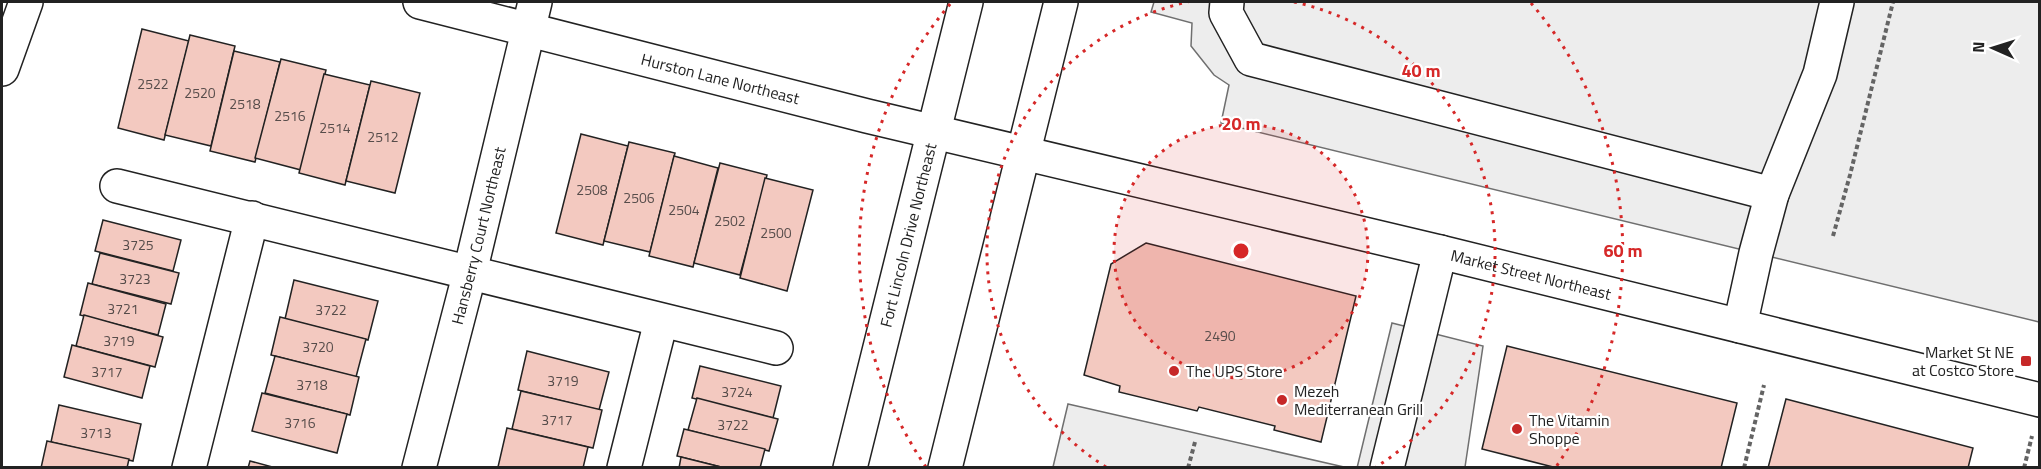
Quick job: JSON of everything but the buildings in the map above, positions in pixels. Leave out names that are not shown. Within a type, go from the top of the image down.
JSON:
[{"type":"street","points":[[2,69],[26,2]]},
{"type":"street","name":"Hurston Lane Northeast","points":[[420,2],[532,15],[934,132],[1024,153]]},
{"type":"street","name":"Fort Lincoln Drive Northeast","points":[[850,468],[966,2]]},
{"type":"street","points":[[945,468],[1061,2]]},
{"type":"street","points":[[1227,2],[1226,13],[1251,59],[1772,194]]},
{"type":"street","points":[[1740,326],[1772,194],[1820,74],[1837,2]]},
{"type":"street","name":"Hansberry Court Northeast","points":[[419,468],[470,272],[532,15]]},
{"type":"street","name":"Market Street Northeast","points":[[1024,153],[1740,326],[2037,415]]},
{"type":"street","points":[[117,186],[776,348]]},
{"type":"street","points":[[189,468],[252,218]]},
{"type":"street","points":[[1387,468],[1440,252]]},
{"type":"street","points":[[624,468],[661,321]]},
{"type":"path","points":[[1833,236],[1893,2]]},
{"type":"path","points":[[1744,468],[1764,385]]},
{"type":"path","points":[[2024,468],[2037,415]]},
{"type":"path","points":[[1188,468],[1195,441]]},
{"type":"shaded area","points":[[1154,2],[2039,2],[2039,322],[1221,123],[1229,85],[1214,75],[1191,46],[1192,23],[1151,12]]},
{"type":"shaded area","points":[[1392,323],[1483,346],[1465,467],[1357,468]]},
{"type":"shaded area","points":[[1068,404],[1344,467],[1053,467]]},
{"type":"place","name":"Market St NE at Costco Store","points":[[2026,361]]},
{"type":"place","name":"The UPS Store","points":[[1174,371]]},
{"type":"place","name":"Mezeh Mediterranean Grill","points":[[1282,400]]},
{"type":"place","name":"The Vitamin Shoppe","points":[[1517,429]]}]
